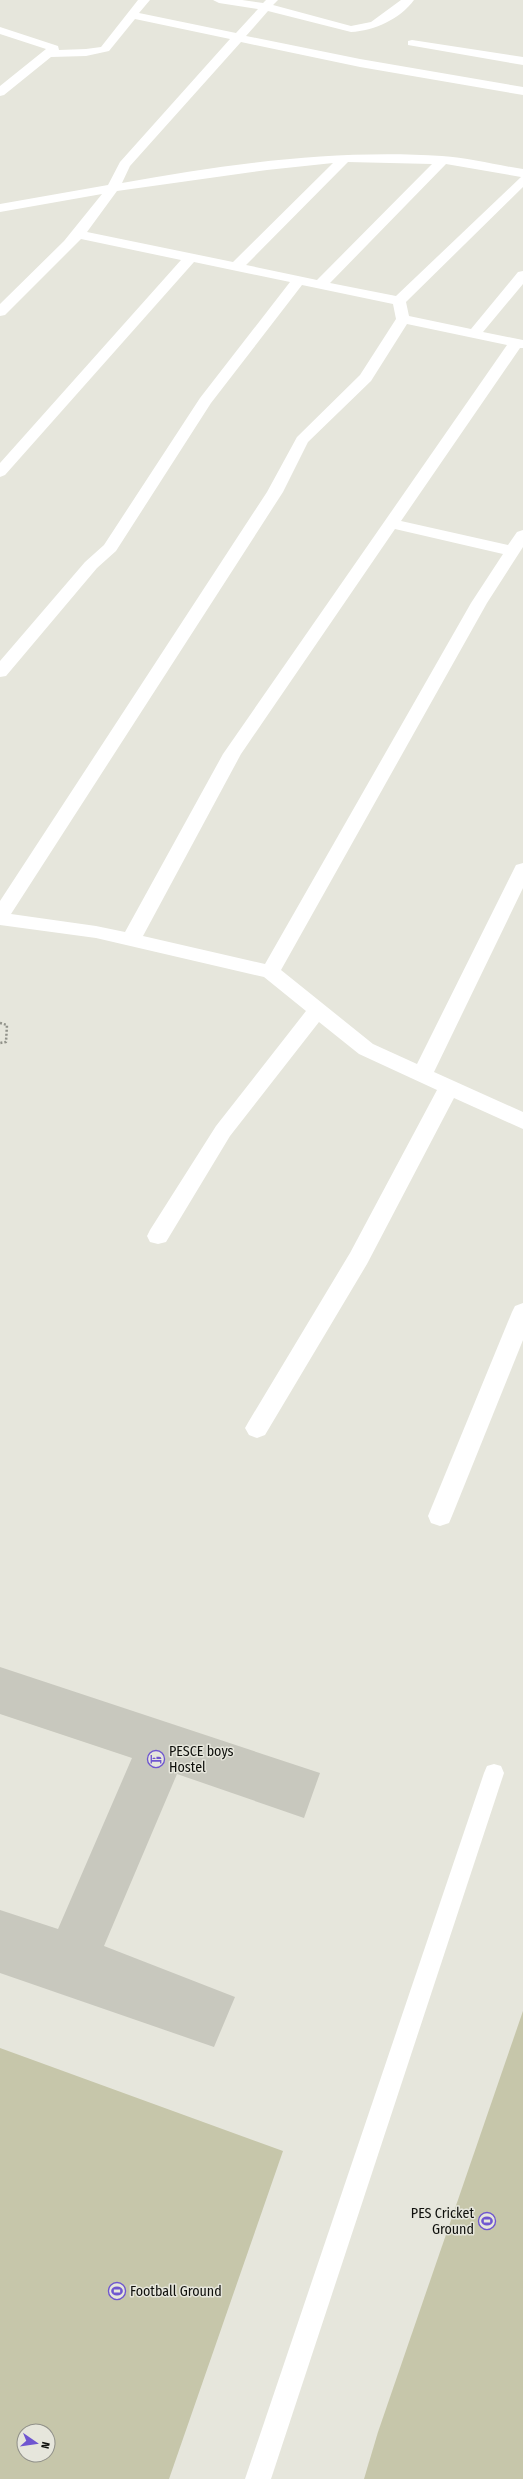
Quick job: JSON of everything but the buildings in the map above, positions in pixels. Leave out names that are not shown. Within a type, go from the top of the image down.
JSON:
[{"type":"street","points":[[49,53],[105,49],[144,0]]},
{"type":"street","points":[[219,0],[269,4],[351,29],[371,27],[408,0]]},
{"type":"street","points":[[0,312],[78,234],[114,188],[124,165],[240,38],[269,4]]},
{"type":"street","points":[[131,15],[360,64],[523,91]]},
{"type":"street","points":[[0,30],[47,44],[54,48],[0,92]]},
{"type":"street","points":[[412,43],[523,61]]},
{"type":"street","points":[[236,267],[345,158]]},
{"type":"street","points":[[0,208],[114,188],[267,166],[345,158],[443,160],[523,174]]},
{"type":"street","points":[[320,285],[443,160]]},
{"type":"street","points":[[399,301],[523,180]]},
{"type":"street","points":[[78,234],[399,301]]},
{"type":"street","points":[[0,472],[191,257]]},
{"type":"street","points":[[474,334],[523,275]]},
{"type":"street","points":[[0,672],[91,566],[110,548],[205,400],[298,280]]},
{"type":"street","points":[[399,301],[403,318],[366,378],[302,440],[275,492],[0,917],[96,932],[270,972],[366,1049],[523,1121]]},
{"type":"street","points":[[131,940],[232,754],[390,523],[519,344],[403,318]]},
{"type":"street","points":[[390,523],[513,551]]},
{"type":"street","points":[[270,972],[479,603],[523,535]]},
{"type":"street","points":[[422,1075],[523,869]]},
{"type":"street","points":[[158,1236],[224,1131],[318,1010]]},
{"type":"street","points":[[257,1428],[359,1258],[449,1087]]},
{"type":"street","points":[[440,1516],[523,1312]]},
{"type":"lane","points":[[258,2479],[494,1773]]},
{"type":"path","points":[[0,1023],[7,1025],[6,1042],[0,1043]]},
{"type":"green space","name":"PES Cricket Ground","points":[[523,2011],[523,2479],[364,2479],[378,2432]]},
{"type":"green space","name":"Football Ground","points":[[0,2048],[283,2151],[169,2479],[0,2479]]},
{"type":"place","name":"PESCE boys Hostel","points":[[156,1759]]},
{"type":"place","name":"PES Cricket Ground","points":[[487,2221]]},
{"type":"place","name":"Football Ground","points":[[117,2291]]}]
